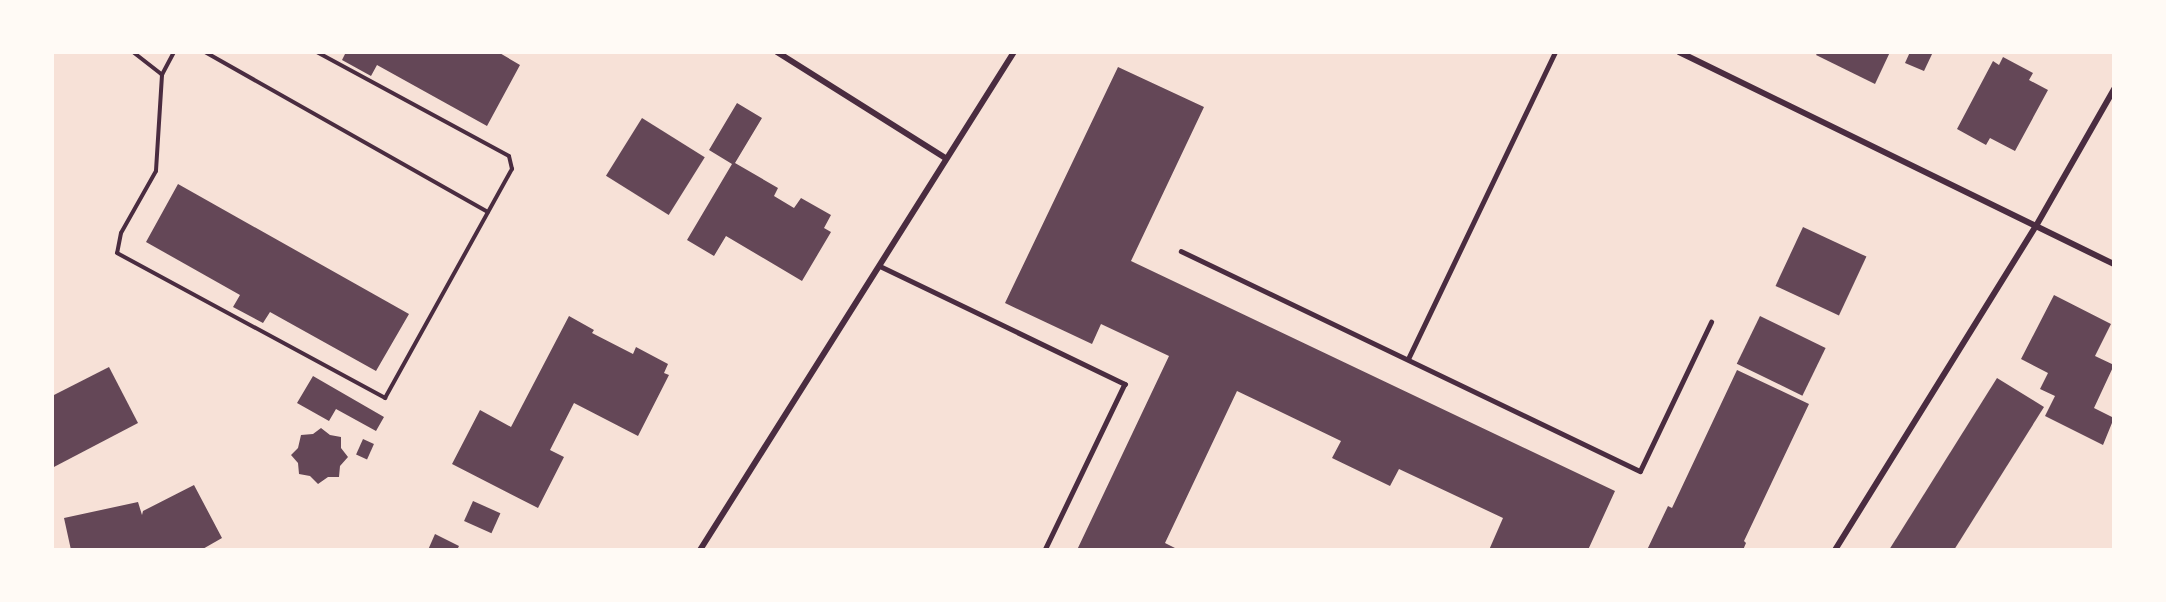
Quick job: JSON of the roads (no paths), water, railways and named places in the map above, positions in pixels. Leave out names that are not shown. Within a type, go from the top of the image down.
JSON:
[{"type":"street","points":[[777,52],[945,158]]},
{"type":"street","points":[[700,549],[1014,52]]},
{"type":"street","points":[[1679,52],[2114,264]]},
{"type":"street","points":[[1836,549],[2036,226],[2114,89]]},
{"type":"lane","points":[[1408,359],[1555,52]]},
{"type":"lane","points":[[1181,251],[1640,471],[1711,322]]},
{"type":"lane","points":[[879,266],[1125,384],[1045,549]]}]
